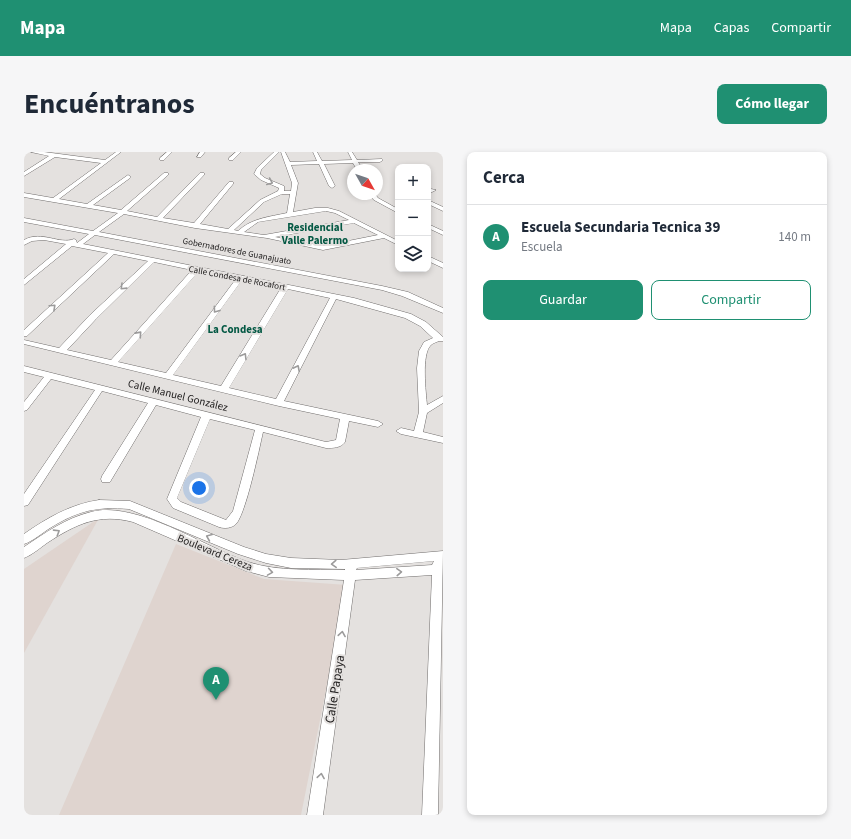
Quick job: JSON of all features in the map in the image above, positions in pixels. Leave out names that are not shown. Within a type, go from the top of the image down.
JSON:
[{"type":"street","points":[[33,152],[106,162]]},
{"type":"street","points":[[72,158],[81,152]]},
{"type":"street","points":[[54,200],[119,152]]},
{"type":"street","points":[[162,159],[170,152]]},
{"type":"street","points":[[231,160],[239,152]]},
{"type":"street","points":[[315,152],[332,186]]},
{"type":"street","points":[[350,152],[355,162]]},
{"type":"street","points":[[281,192],[282,187],[257,174],[259,169],[275,154],[284,154],[295,183],[290,214]]},
{"type":"street","points":[[24,174],[54,155]]},
{"type":"street","points":[[289,164],[380,160]]},
{"type":"street","points":[[74,244],[94,233],[123,212],[166,174]]},
{"type":"street","points":[[158,219],[202,174]]},
{"type":"street","points":[[88,206],[128,177]]},
{"type":"street","points":[[195,226],[231,183]]},
{"type":"street","points":[[229,231],[256,205],[281,192],[293,193]]},
{"type":"street","points":[[24,195],[323,248],[385,236]]},
{"type":"street","points":[[378,200],[395,210]]},
{"type":"street","points":[[387,206],[395,203]]},
{"type":"street","points":[[431,203],[443,209]]},
{"type":"street","points":[[239,233],[248,224],[256,221],[315,210],[326,210],[337,212],[395,241]]},
{"type":"street","name":"Gobernadores de Guanajuato","points":[[24,220],[382,288],[406,294],[443,311]]},
{"type":"street","points":[[264,237],[356,221]]},
{"type":"street","points":[[431,227],[443,233]]},
{"type":"street","points":[[24,284],[74,244],[86,231]]},
{"type":"street","name":"Calle Condesa de Rocafort","points":[[24,243],[31,240],[44,238],[334,297],[408,316],[423,324],[441,339]]},
{"type":"street","points":[[24,334],[112,253]]},
{"type":"street","points":[[431,260],[443,266]]},
{"type":"street","points":[[61,351],[93,317],[152,261]]},
{"type":"street","points":[[113,363],[196,270]]},
{"type":"street","points":[[168,376],[240,278]]},
{"type":"street","points":[[224,389],[285,288]]},
{"type":"street","points":[[279,403],[334,297]]},
{"type":"street","points":[[418,434],[423,412],[421,368],[423,351],[427,344],[441,339]]},
{"type":"street","points":[[24,342],[279,403],[378,424]]},
{"type":"street","name":"Calle Manuel González","points":[[24,369],[326,445],[333,445],[340,442],[345,418]]},
{"type":"street","points":[[24,408],[49,376]]},
{"type":"street","points":[[24,502],[100,388]]},
{"type":"street","points":[[423,412],[443,399]]},
{"type":"street","points":[[106,479],[153,402]]},
{"type":"street","points":[[207,414],[173,493],[172,501],[177,505],[223,524],[230,524],[233,521],[239,508],[260,428]]},
{"type":"street","points":[[401,431],[443,440]]},
{"type":"street","name":"Boulevard Cereza","points":[[24,540],[78,509],[98,504],[113,503],[130,505],[147,511],[259,558],[351,569],[440,569]]},
{"type":"street","name":"Boulevard Cereza","points":[[24,553],[67,525],[82,518],[98,514],[117,514],[135,518],[246,566],[269,572],[291,574],[351,569],[441,556]]},
{"type":"street","points":[[430,815],[441,556]]},
{"type":"street","name":"Calle Papaya","points":[[315,815],[351,569]]},
{"type":"shaded area","points":[[99,518],[24,653],[24,569]]},
{"type":"shaded area","points":[[176,544],[264,579],[347,585],[301,815],[59,815]]},
{"type":"place","name":"Escuela Secundaria Tecnica 39","points":[[216,700]]},
{"type":"district","name":"Residencial Valle Palermo","points":[[315,233]]},
{"type":"district","name":"La Condesa","points":[[235,329]]}]
